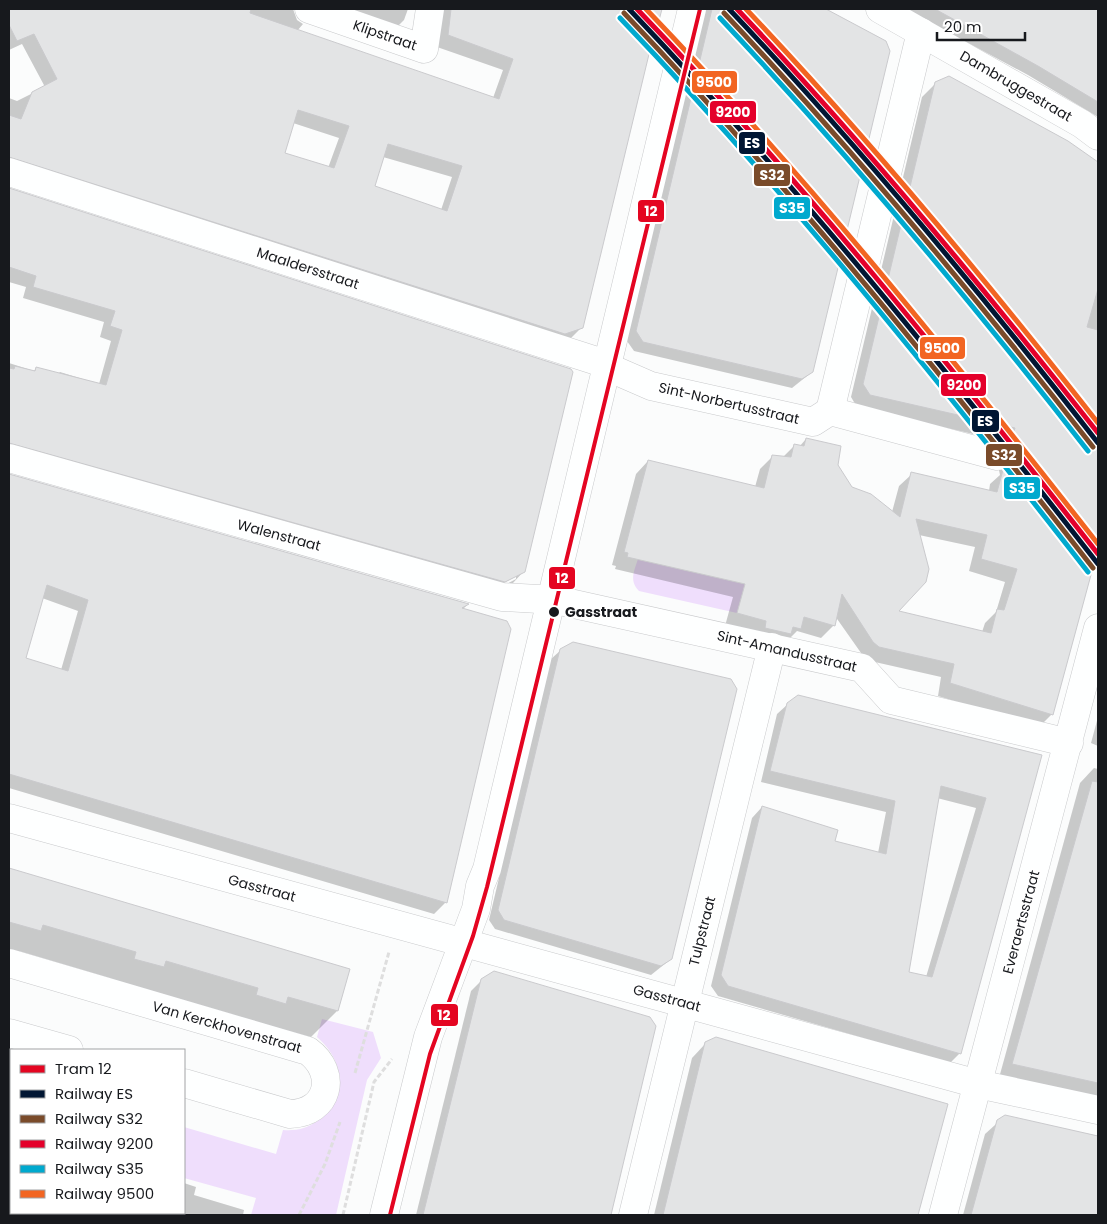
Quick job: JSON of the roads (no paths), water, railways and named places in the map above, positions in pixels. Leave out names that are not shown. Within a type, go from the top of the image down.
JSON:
[{"type":"street","name":"Klipstraat","points":[[308,9],[424,49],[430,9]]},
{"type":"street","points":[[384,1215],[424,1053],[464,943],[487,869],[692,9]]},
{"type":"street","name":"Dambruggestraat","points":[[880,9],[1082,124],[1098,136]]},
{"type":"street","points":[[921,32],[830,411],[997,456]]},
{"type":"street","name":"Maaldersstraat","points":[[9,172],[600,362],[606,366]]},
{"type":"street","name":"Sint-Norbertusstraat","points":[[606,366],[651,386],[813,422],[830,411]]},
{"type":"street","name":"Walenstraat","points":[[9,458],[178,508],[502,597],[551,599]]},
{"type":"street","name":"Sint-Amandusstraat","points":[[551,599],[862,668],[892,700],[1069,743]]},
{"type":"street","name":"Everaertsstraat","points":[[943,1215],[1098,628]]},
{"type":"street","name":"Tulpstraat","points":[[633,1215],[772,647]]},
{"type":"street","name":"Gasstraat","points":[[9,818],[978,1084],[1098,1110]]},
{"type":"street","name":"Van Kerckhovenstraat","points":[[9,962],[308,1051],[318,1059],[325,1069],[326,1079],[320,1102],[302,1114],[290,1114],[185,1083]]},
{"type":"street","points":[[9,1033],[65,1049]]},
{"type":"tram line","name":"12","points":[[390,1215],[430,1054],[473,936],[487,887],[700,9]]},
{"type":"rail line","name":"ES","points":[[629,9],[752,143],[871,281],[1098,564]]},
{"type":"rail line","name":"9200","points":[[637,9],[817,207],[931,344],[1098,554]]},
{"type":"rail line","name":"9500","points":[[646,9],[765,138],[879,271],[1098,544]]},
{"type":"rail line","name":"ES","points":[[729,9],[778,61],[919,222],[1098,443]]},
{"type":"rail line","name":"9200","points":[[737,9],[877,164],[1011,324],[1098,433]]},
{"type":"rail line","name":"9500","points":[[746,9],[883,160],[1098,423]]},
{"type":"rail line","name":"S32","points":[[624,13],[747,147],[866,285],[1093,568]]},
{"type":"rail line","name":"S32","points":[[724,13],[773,65],[914,226],[1093,447]]},
{"type":"rail line","name":"S35","points":[[620,18],[682,84],[803,220],[976,429],[1088,572]]},
{"type":"rail line","name":"S35","points":[[720,18],[816,123],[909,230],[1088,451]]},
{"type":"place","name":"Gasstraat","points":[[554,612]]}]
